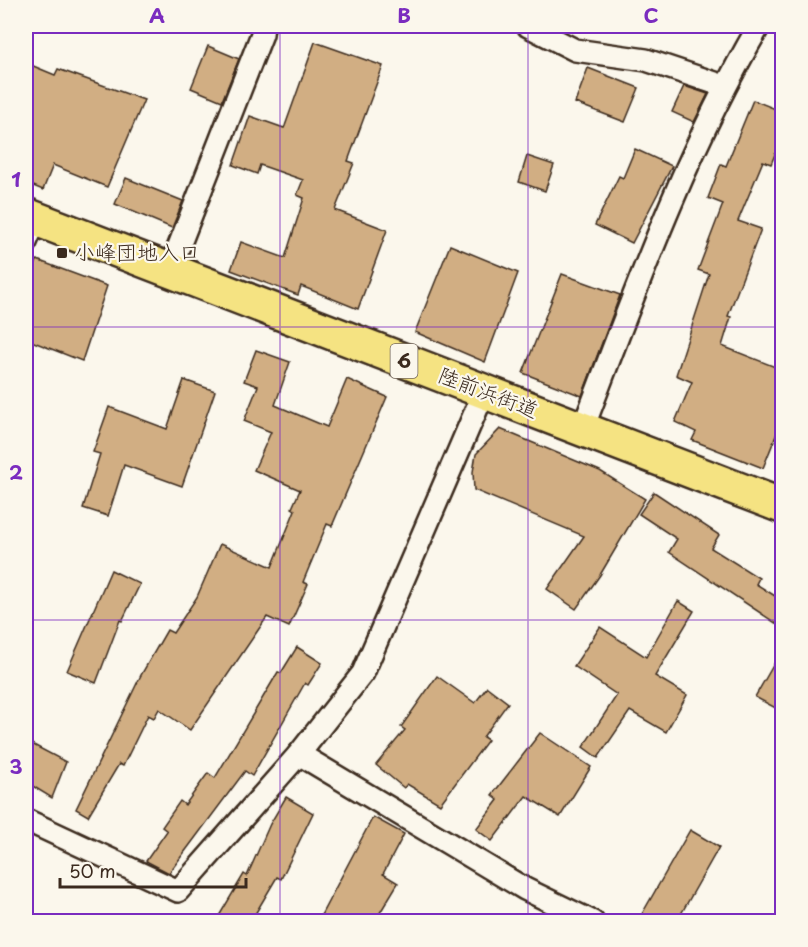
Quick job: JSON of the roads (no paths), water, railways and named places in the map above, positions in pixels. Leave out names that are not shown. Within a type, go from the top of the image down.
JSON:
[{"type":"highway","name":"陸前浜街道","points":[[29,226],[170,269],[783,506]]},
{"type":"street","points":[[170,269],[262,34],[263,26]]},
{"type":"street","points":[[528,26],[575,50],[646,60],[724,86]]},
{"type":"street","points":[[583,428],[647,260],[724,86],[759,26]]},
{"type":"street","points":[[26,820],[178,891],[299,754],[363,673],[484,392]]},
{"type":"street","points":[[299,754],[525,889],[593,921]]},
{"type":"place","name":"小峰団地入口","points":[[62,253]]}]
